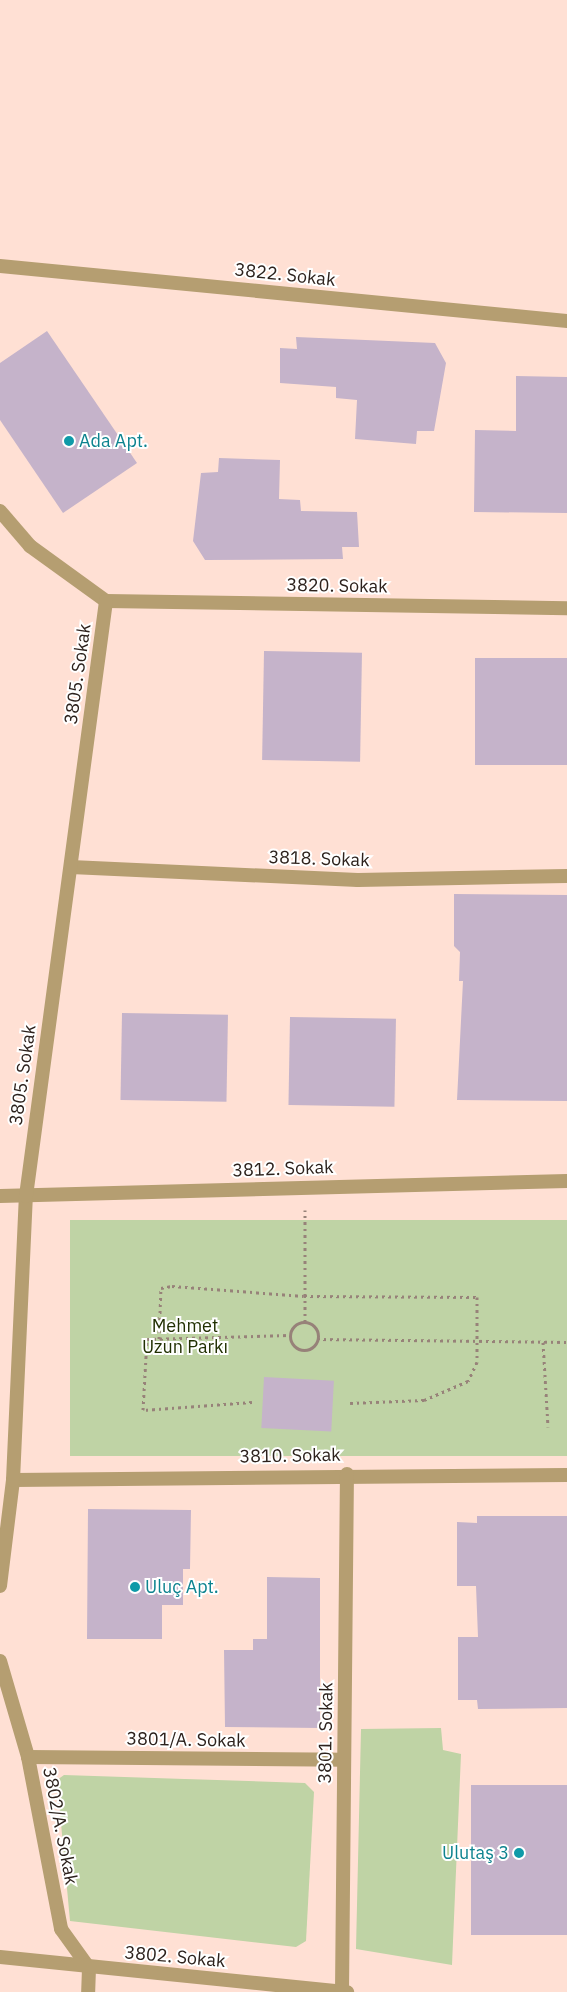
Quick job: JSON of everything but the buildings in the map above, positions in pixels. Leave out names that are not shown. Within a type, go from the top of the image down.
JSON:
[{"type":"street","name":"3822. Sokak","points":[[0,266],[567,321]]},
{"type":"street","points":[[0,511],[30,546],[106,601]]},
{"type":"street","name":"3820. Sokak","points":[[106,601],[567,608]]},
{"type":"street","name":"3805. Sokak","points":[[0,1586],[13,1480],[26,1196],[106,601]]},
{"type":"street","name":"3818. Sokak","points":[[70,866],[358,880],[567,876]]},
{"type":"street","name":"3812. Sokak","points":[[0,1196],[567,1181]]},
{"type":"street","name":"3810. Sokak","points":[[13,1480],[347,1474],[567,1474]]},
{"type":"street","name":"3801. Sokak","points":[[342,1991],[347,1474]]},
{"type":"street","name":"3802/A. Sokak","points":[[0,1662],[28,1757],[61,1929],[89,1968]]},
{"type":"street","name":"3801/A. Sokak","points":[[28,1757],[344,1760]]},
{"type":"street","name":"3802. Sokak","points":[[0,1957],[89,1968],[347,1992]]},
{"type":"street","points":[[88,1992],[89,1968]]},
{"type":"path","points":[[305,1322],[306,1187]]},
{"type":"path","points":[[159,1339],[161,1288],[304,1296],[477,1297],[477,1362],[468,1381],[424,1400],[350,1403]]},
{"type":"path","points":[[305,1322],[312,1324],[317,1339],[311,1351],[298,1348],[289,1335],[290,1329],[305,1322]]},
{"type":"path","points":[[252,1402],[143,1410],[147,1339],[289,1335]]},
{"type":"path","points":[[317,1339],[567,1342]]},
{"type":"path","points":[[543,1342],[548,1427]]},
{"type":"green space","name":"Mehmet Uzun Parkı","points":[[70,1220],[567,1220],[567,1456],[70,1456]]},
{"type":"green space","points":[[441,1728],[443,1750],[461,1754],[452,1965],[356,1949],[361,1729]]},
{"type":"green space","points":[[64,1775],[305,1783],[314,1792],[306,1941],[296,1947],[70,1921],[57,1780]]},
{"type":"place","name":"Ada Apt.","points":[[69,441]]},
{"type":"place","name":"Uluç Apt.","points":[[135,1587]]},
{"type":"place","name":"Ulutaş 3","points":[[519,1853]]}]
